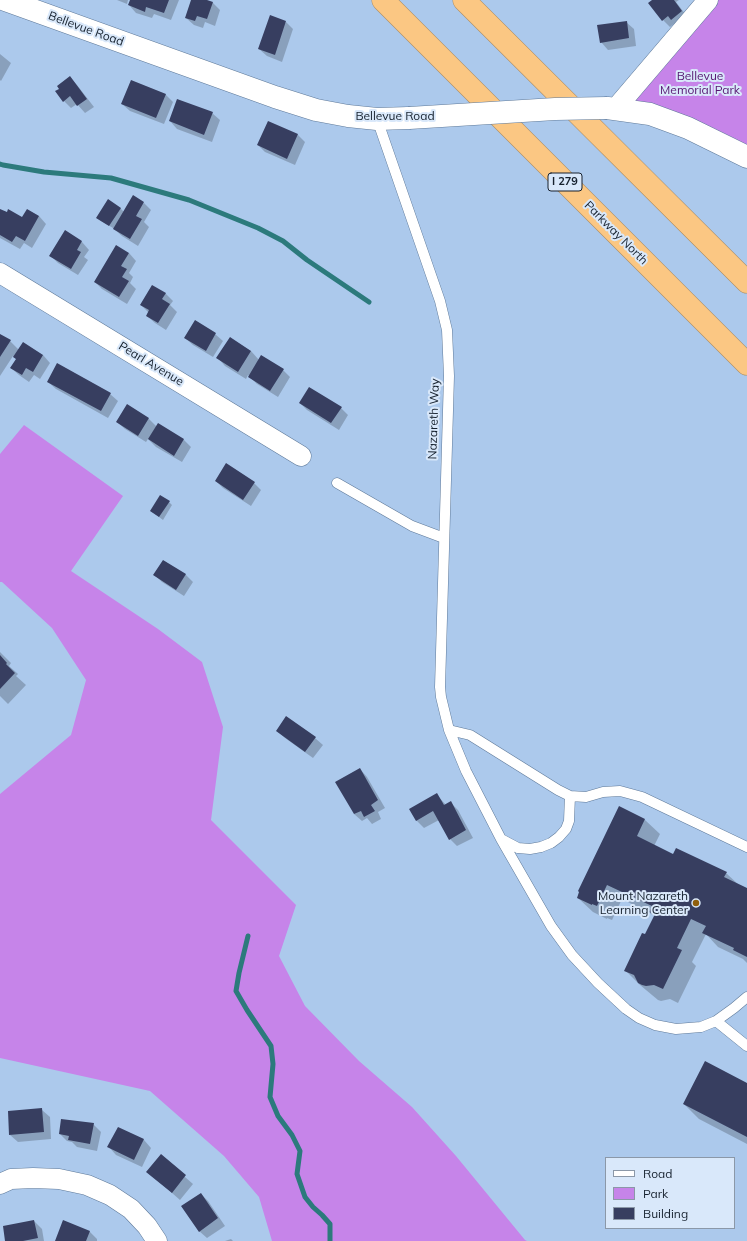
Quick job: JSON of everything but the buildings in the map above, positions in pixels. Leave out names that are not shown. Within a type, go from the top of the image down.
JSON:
[{"type":"highway","name":"Parkway North","points":[[383,0],[747,364]]},
{"type":"highway","points":[[464,0],[747,282]]},
{"type":"street","name":"Bellevue Road","points":[[5,0],[275,97],[316,110],[348,116],[377,119],[555,109],[611,108],[650,114],[682,125],[747,157]]},
{"type":"street","points":[[611,108],[708,0]]},
{"type":"street","name":"Pearl Avenue","points":[[0,273],[301,456]]},
{"type":"street","points":[[0,1184],[11,1179],[33,1178],[59,1179],[87,1185],[110,1196],[130,1210],[147,1226],[157,1241]]},
{"type":"lane","name":"Nazareth Way","points":[[377,119],[440,301],[447,330],[449,376],[440,686],[441,697],[449,730],[466,771],[501,839],[551,926],[572,955],[598,984],[626,1009],[639,1018],[655,1025],[676,1029],[701,1027],[716,1021],[747,997]]},
{"type":"lane","points":[[337,483],[412,526],[444,538]]},
{"type":"lane","points":[[449,730],[470,735],[570,796],[586,796],[603,792],[620,791],[642,797],[747,847]]},
{"type":"lane","points":[[501,839],[518,848],[530,850],[551,843],[566,829],[569,821],[570,796]]},
{"type":"lane","points":[[716,1021],[747,1046]]},
{"type":"green space","name":"Bellevue Memorial Park","points":[[714,0],[747,0],[747,157],[616,108]]},
{"type":"green space","points":[[24,425],[123,496],[71,571],[158,629],[202,662],[223,727],[211,820],[296,905],[279,956],[305,1006],[359,1061],[412,1107],[456,1156],[527,1241],[272,1241],[259,1197],[224,1156],[150,1091],[0,1058],[0,794],[71,735],[86,680],[52,628],[2,582],[0,582],[0,454]]},
{"type":"waterway","points":[[0,164],[44,172],[111,178],[189,200],[258,228],[283,241],[307,260],[369,302]]},
{"type":"waterway","points":[[248,936],[236,991],[271,1046],[273,1064],[270,1097],[278,1116],[292,1135],[300,1151],[297,1174],[305,1197],[330,1224],[330,1241]]},
{"type":"place","name":"Mount Nazareth Learning Center","points":[[696,903]]}]
